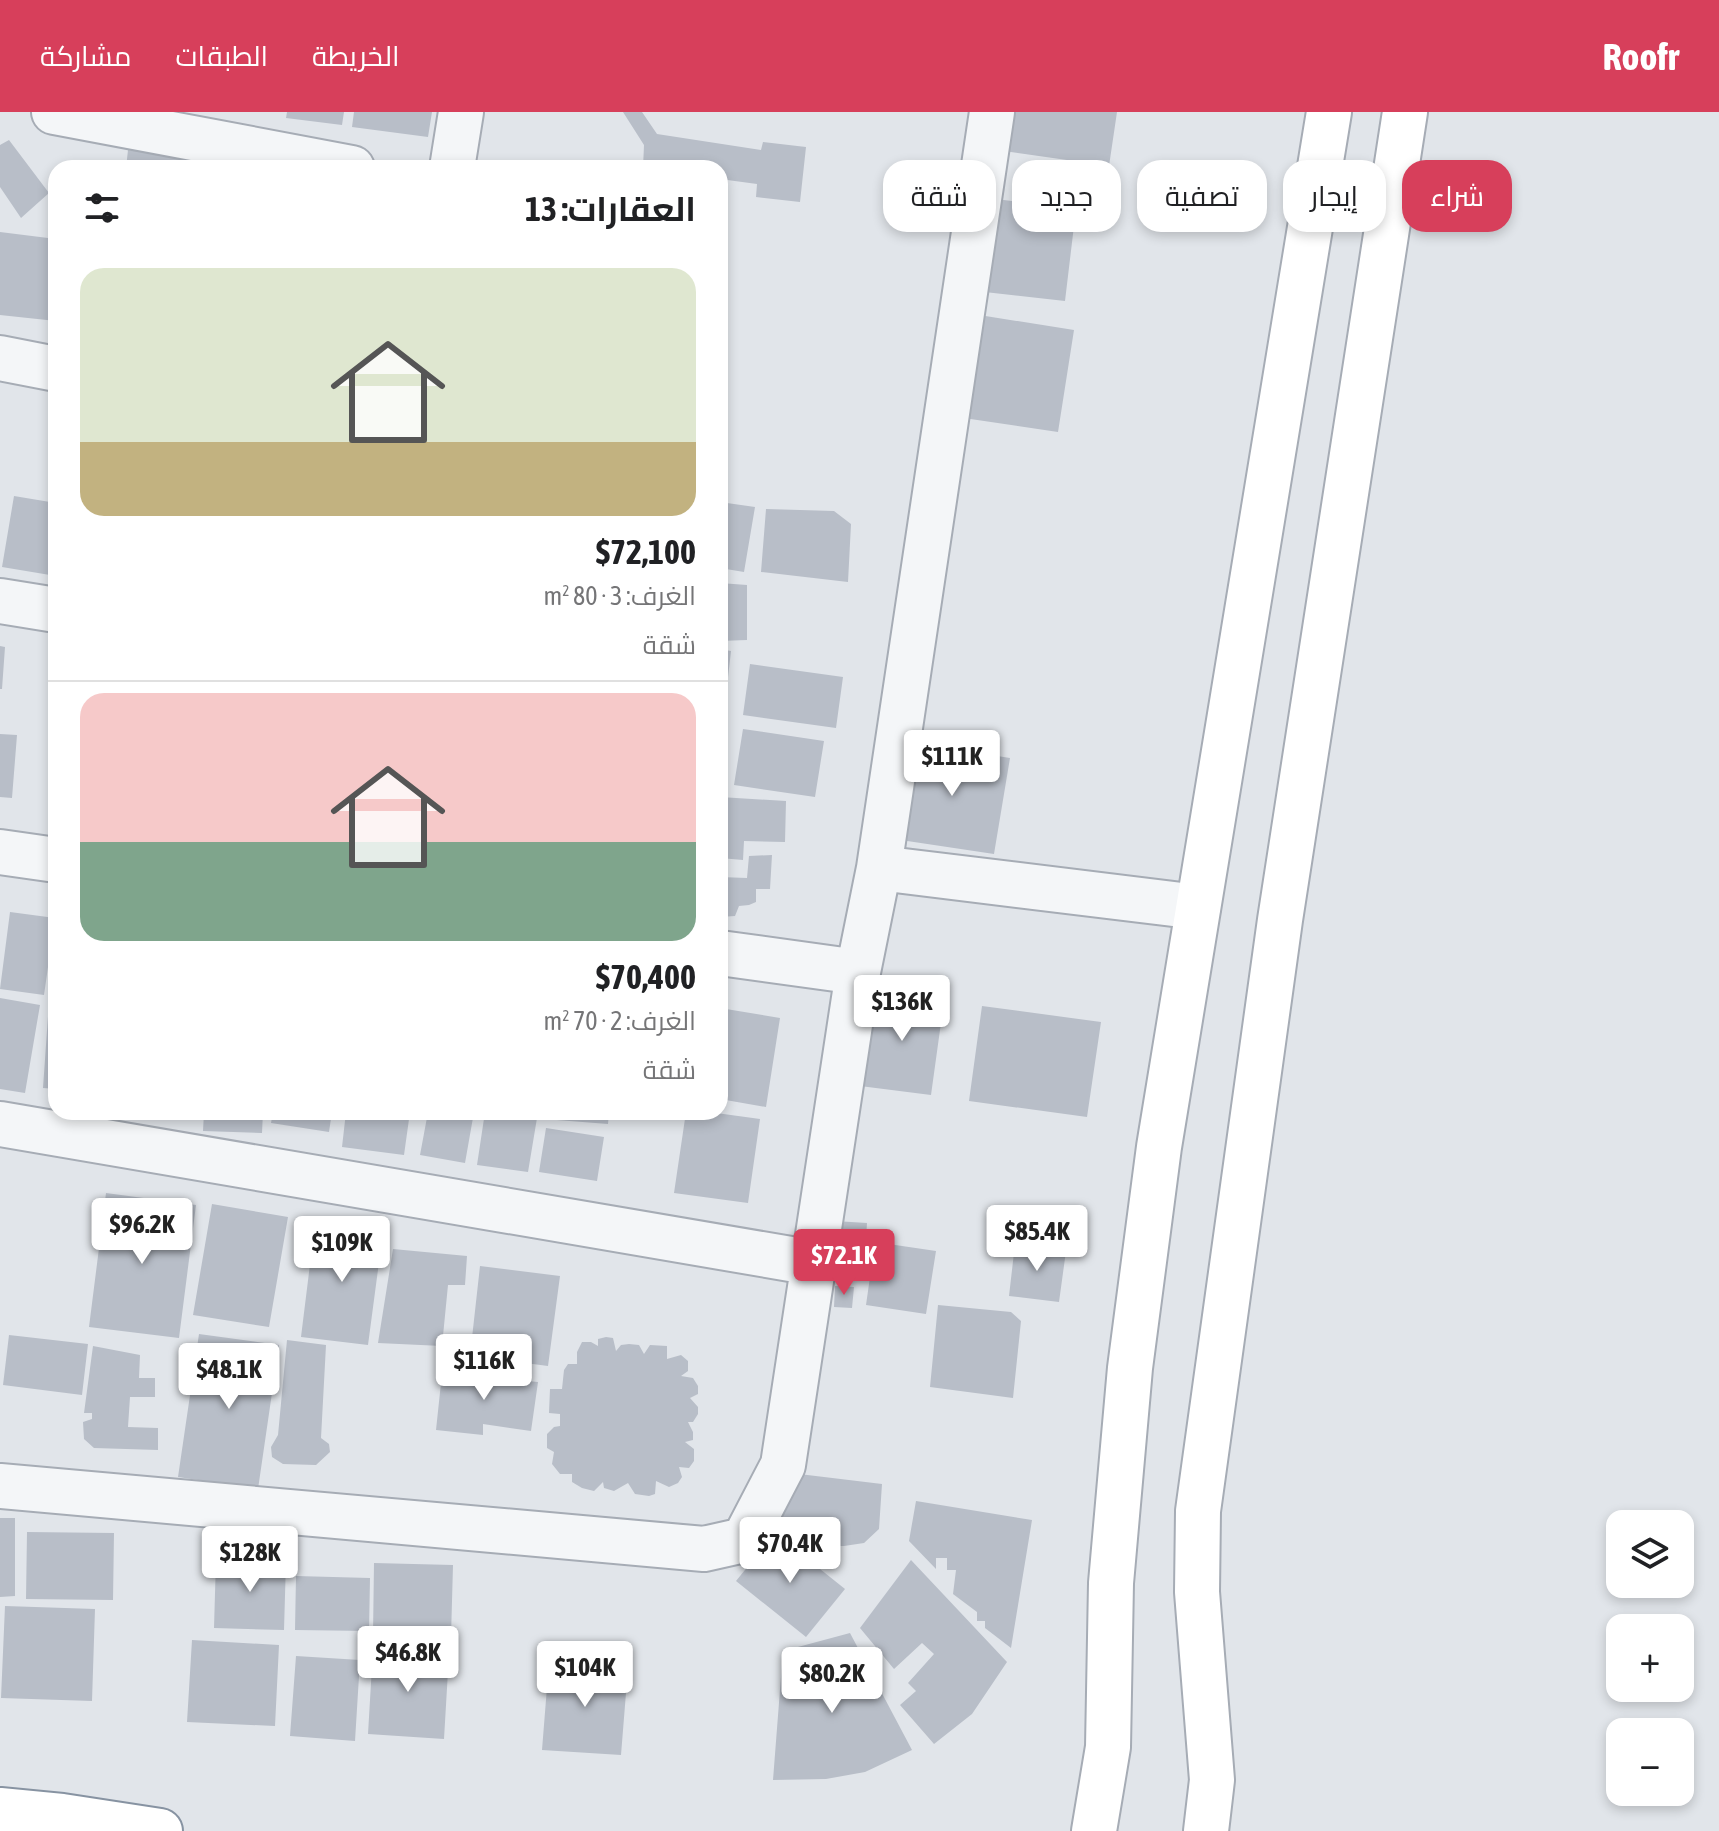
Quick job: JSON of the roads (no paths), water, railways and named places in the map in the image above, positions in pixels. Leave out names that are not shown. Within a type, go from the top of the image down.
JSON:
[{"type":"main road","points":[[1094,1831],[1108,1747],[1111,1583],[1130,1368],[1159,1147],[1329,112]]},
{"type":"main road","points":[[1206,1831],[1212,1780],[1197,1592],[1198,1511],[1280,920],[1405,112]]},
{"type":"main road","points":[[0,1810],[160,1831]]},
{"type":"street","points":[[54,112],[309,160]]},
{"type":"street","points":[[453,160],[461,112]]},
{"type":"street","points":[[0,1486],[704,1549],[744,1540],[783,1465],[858,972],[879,868],[992,112]]},
{"type":"street","points":[[0,358],[48,367]]},
{"type":"street","points":[[0,601],[48,609]]},
{"type":"street","points":[[0,852],[48,859]]},
{"type":"street","points":[[879,868],[1198,907]]},
{"type":"street","points":[[728,954],[858,972]]},
{"type":"street","points":[[0,1124],[814,1263]]}]
